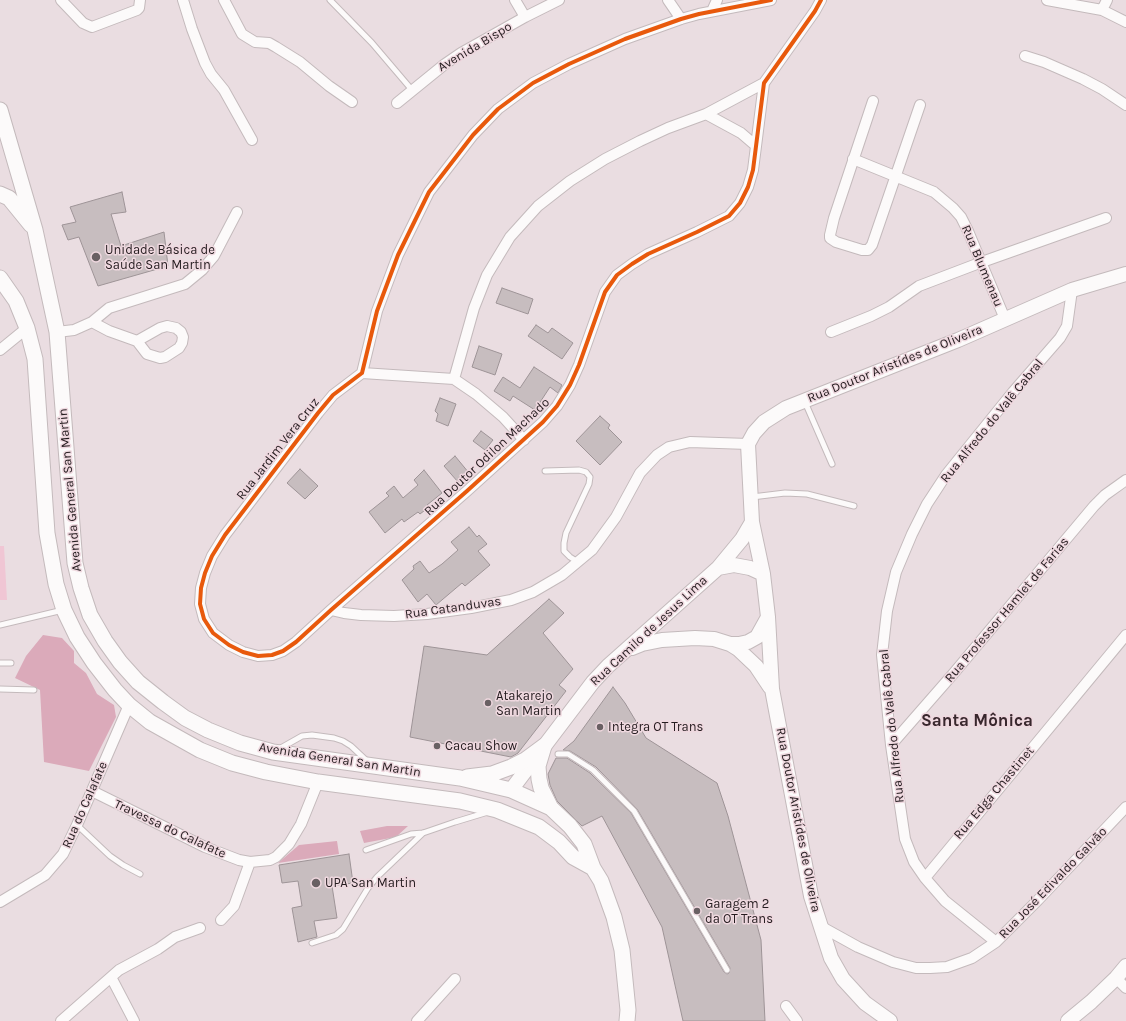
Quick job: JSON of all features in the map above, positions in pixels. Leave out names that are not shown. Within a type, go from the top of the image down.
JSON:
[{"type":"main road","name":"Avenida General San Martin","points":[[0,110],[35,230],[57,332],[75,563],[90,615],[105,641],[120,662],[138,682],[163,702],[185,718],[208,730],[240,742],[273,752],[460,778],[511,790],[551,808],[570,826],[584,844],[593,868],[601,881],[614,917],[622,950],[628,1010],[627,1021]]},
{"type":"main road","points":[[0,150],[6,129]]},
{"type":"main road","points":[[0,194],[9,198],[35,230]]},
{"type":"main road","name":"Rua Doutor Aristídes de Oliveira","points":[[890,1021],[865,1003],[843,979],[831,958],[811,896],[772,689],[768,617],[762,574],[752,522],[748,444],[754,433],[764,422],[786,408],[958,340],[1072,290],[1126,274]]},
{"type":"main road","name":"Avenida General San Martin","points":[[0,278],[16,301],[35,359],[47,533],[56,584],[64,610],[77,637],[94,663],[129,705],[150,722],[200,750],[232,763],[266,772],[318,782],[460,801],[497,810],[539,827],[559,842],[574,857],[593,868]]},
{"type":"main road","points":[[718,568],[742,539],[752,522]]},
{"type":"main road","name":"Rua Camilo de Jesus Lima","points":[[511,790],[592,682],[624,651],[718,568],[734,566],[750,568],[762,574]]},
{"type":"main road","points":[[624,651],[642,644],[678,638],[714,639],[730,644],[748,642],[757,637],[768,617]]},
{"type":"main road","name":"Rua Doutor Aristídes de Oliveira","points":[[730,644],[756,666],[772,689]]},
{"type":"main road","points":[[460,778],[492,774],[511,767],[525,760],[544,746]]},
{"type":"main road","points":[[544,746],[538,766],[539,779],[541,788],[551,808]]},
{"type":"main road","points":[[460,801],[511,790]]},
{"type":"main road","points":[[1068,1021],[1091,1002],[1126,966]]},
{"type":"street","points":[[61,0],[83,24],[92,27],[137,10],[139,8],[140,0]]},
{"type":"street","points":[[183,0],[205,63],[211,74],[224,90],[252,140]]},
{"type":"street","points":[[224,0],[242,34],[255,42],[269,43],[276,47],[300,62],[329,86],[352,102]]},
{"type":"street","points":[[515,0],[524,17]]},
{"type":"street","name":"Avenida Bispo","points":[[397,103],[445,64],[524,17],[559,0]]},
{"type":"street","points":[[668,0],[681,19]]},
{"type":"street","points":[[712,11],[717,0]]},
{"type":"street","points":[[524,440],[503,417],[476,394],[454,379],[362,373],[377,311],[398,255],[429,192],[473,135],[498,109],[533,83],[569,64],[625,40],[681,19],[712,11],[771,0]]},
{"type":"street","name":"Rua Doutor Odilon Machado","points":[[213,633],[229,645],[243,652],[258,656],[272,655],[283,651],[296,642],[468,491],[543,422],[557,406],[570,385],[579,365],[605,292],[617,275],[648,254],[729,216],[740,203],[748,187],[752,170],[764,82],[821,0]]},
{"type":"street","points":[[1047,0],[1102,10],[1126,22]]},
{"type":"street","points":[[1102,10],[1107,0]]},
{"type":"street","points":[[1025,56],[1044,62],[1083,79],[1102,89],[1126,105]]},
{"type":"street","points":[[454,379],[474,308],[487,274],[510,237],[538,206],[570,180],[605,159],[668,128],[706,114],[764,82]]},
{"type":"street","points":[[873,101],[831,228],[830,238],[836,242],[862,250],[868,250],[871,248],[920,105]]},
{"type":"street","points":[[706,114],[741,133],[755,145]]},
{"type":"street","name":"Rua Blumenau","points":[[853,159],[934,192],[953,208],[961,217],[968,231],[1005,319]]},
{"type":"street","points":[[57,332],[74,330],[92,322],[110,308],[174,288],[193,279],[214,256],[237,212]]},
{"type":"street","points":[[831,332],[872,316],[889,307],[919,286],[1106,218]]},
{"type":"street","name":"Rua Alfredo do Valê Cabral","points":[[996,942],[945,901],[925,878],[914,862],[904,839],[882,655],[887,611],[896,572],[912,534],[927,504],[946,475],[1062,334],[1069,320],[1072,290]]},
{"type":"street","points":[[92,322],[109,331],[136,341]]},
{"type":"street","points":[[0,350],[26,328]]},
{"type":"street","name":"Rua Jardim Vera Cruz","points":[[213,633],[204,619],[200,604],[201,588],[212,556],[225,535],[318,412],[333,395],[362,373]]},
{"type":"street","name":"Rua Catanduvas","points":[[331,610],[361,615],[394,616],[427,614],[471,608],[511,600],[533,592],[556,579],[592,550],[616,517],[640,473],[657,455],[669,447],[690,442],[748,444]]},
{"type":"street","name":"Rua Professor Hamlet de Farias","points":[[892,745],[1094,506],[1105,495],[1126,480]]},
{"type":"street","name":"Rua Edga Chastinet","points":[[925,878],[1126,635]]},
{"type":"street","name":"Rua do Calafate","points":[[0,902],[45,875],[62,854],[77,825],[129,705]]},
{"type":"street","name":"Travessa do Calafate","points":[[92,791],[205,847],[238,860],[250,862],[270,860],[289,844],[301,824],[318,782]]},
{"type":"street","name":"Rua José Edivaldo Galvão","points":[[820,926],[858,947],[893,962],[916,968],[947,967],[972,958],[996,942],[1038,900],[1126,806]]},
{"type":"street","points":[[221,920],[234,906],[250,862]]},
{"type":"street","points":[[61,1021],[119,970],[158,949],[169,940],[200,928]]},
{"type":"street","points":[[111,977],[134,1021]]},
{"type":"street","points":[[1116,978],[1126,988]]},
{"type":"street","points":[[417,1021],[455,979]]},
{"type":"street","points":[[786,1006],[797,1021]]},
{"type":"lane","points":[[330,0],[372,43],[412,90]]},
{"type":"lane","points":[[804,401],[832,464]]},
{"type":"lane","points":[[545,471],[579,470],[586,472],[590,477],[589,484],[566,534],[564,542],[564,551],[578,562]]},
{"type":"lane","points":[[750,497],[785,493],[807,494],[854,506]]},
{"type":"lane","points":[[0,625],[64,610]]},
{"type":"lane","points":[[0,663],[11,663]]},
{"type":"lane","points":[[0,689],[34,690]]},
{"type":"lane","points":[[273,752],[302,736],[312,734],[334,738],[352,746],[374,767]]},
{"type":"lane","points":[[558,754],[568,754],[593,770],[634,811],[727,970]]},
{"type":"lane","points":[[366,850],[411,834],[423,833],[497,810]]},
{"type":"lane","points":[[77,825],[110,856],[140,874]]},
{"type":"lane","points":[[312,943],[336,934],[343,929],[368,888],[377,877],[423,833]]},
{"type":"shaded area","points":[[0,546],[4,546],[7,600],[0,600]]},
{"type":"shaded area","points":[[43,635],[62,638],[74,651],[74,663],[86,673],[97,694],[114,705],[116,717],[89,771],[44,762],[40,690],[15,678],[26,656]]},
{"type":"shaded area","points":[[387,826],[408,826],[396,837],[364,843],[360,831]]},
{"type":"shaded area","points":[[337,841],[339,854],[278,863],[299,845]]},
{"type":"building","points":[[122,192],[126,212],[111,214],[121,246],[164,232],[168,266],[98,286],[79,237],[68,240],[62,225],[76,222],[70,207]]},
{"type":"building","points":[[502,288],[533,299],[528,314],[496,303]]},
{"type":"building","points":[[536,325],[548,333],[552,328],[573,343],[562,359],[528,336]]},
{"type":"building","points":[[479,346],[502,354],[495,375],[472,367]]},
{"type":"building","points":[[534,367],[562,385],[558,393],[550,387],[535,410],[513,396],[510,401],[494,391],[503,377],[520,388]]},
{"type":"building","points":[[440,398],[456,404],[448,426],[436,421],[438,414],[435,411]]},
{"type":"building","points":[[600,416],[610,425],[608,428],[622,442],[600,465],[576,441]]},
{"type":"building","points":[[481,431],[493,440],[485,450],[473,441]]},
{"type":"building","points":[[455,456],[469,473],[458,482],[444,466]]},
{"type":"building","points":[[300,469],[318,486],[305,499],[287,483]]},
{"type":"building","points":[[424,470],[442,493],[427,505],[429,507],[420,514],[418,512],[404,522],[402,519],[385,533],[369,512],[389,496],[386,493],[394,486],[403,498],[418,485],[414,480]]},
{"type":"building","points":[[469,527],[477,537],[479,535],[487,544],[478,551],[490,565],[465,586],[462,583],[436,605],[427,594],[418,602],[402,580],[414,569],[413,566],[420,561],[429,573],[442,564],[458,550],[451,542]]},
{"type":"building","points":[[549,599],[564,613],[543,633],[573,669],[559,685],[566,691],[518,753],[511,757],[410,737],[424,646],[487,655]]},
{"type":"building","points":[[613,687],[625,703],[646,738],[717,783],[728,816],[761,940],[765,1021],[683,1021],[662,927],[602,816],[582,826],[557,801],[550,785],[548,774],[556,758],[567,758],[590,773],[631,813],[724,972],[727,974],[729,973],[730,968],[637,809],[596,767],[570,751],[563,750],[574,741]]},
{"type":"building","points":[[349,854],[353,883],[332,886],[337,918],[314,921],[317,937],[298,942],[292,908],[302,906],[298,881],[282,883],[279,865]]},
{"type":"cycle path","points":[[771,0],[681,19],[625,39],[569,64],[533,83],[498,109],[473,135],[429,192],[398,255],[377,311],[362,373],[333,395],[318,413],[225,535],[212,556],[201,588],[200,604],[204,619],[213,633],[229,645],[243,652],[258,656],[272,655],[283,651],[296,642],[543,422],[557,406],[570,385],[579,365],[605,292],[617,275],[648,254],[729,216],[740,203],[748,187],[753,170],[764,83],[815,11],[821,0]]},
{"type":"place","name":"Unidade Básica de Saúde San Martin","points":[[96,257]]},
{"type":"place","name":"Atakarejo San Martin","points":[[488,703]]},
{"type":"place","name":"Integra OT Trans","points":[[600,727]]},
{"type":"place","name":"Cacau Show","points":[[437,746]]},
{"type":"place","name":"UPA San Martin","points":[[316,883]]},
{"type":"place","name":"Garagem 2 da OT Trans","points":[[697,911]]},
{"type":"district","name":"Santa Mônica","points":[[977,721]]}]
